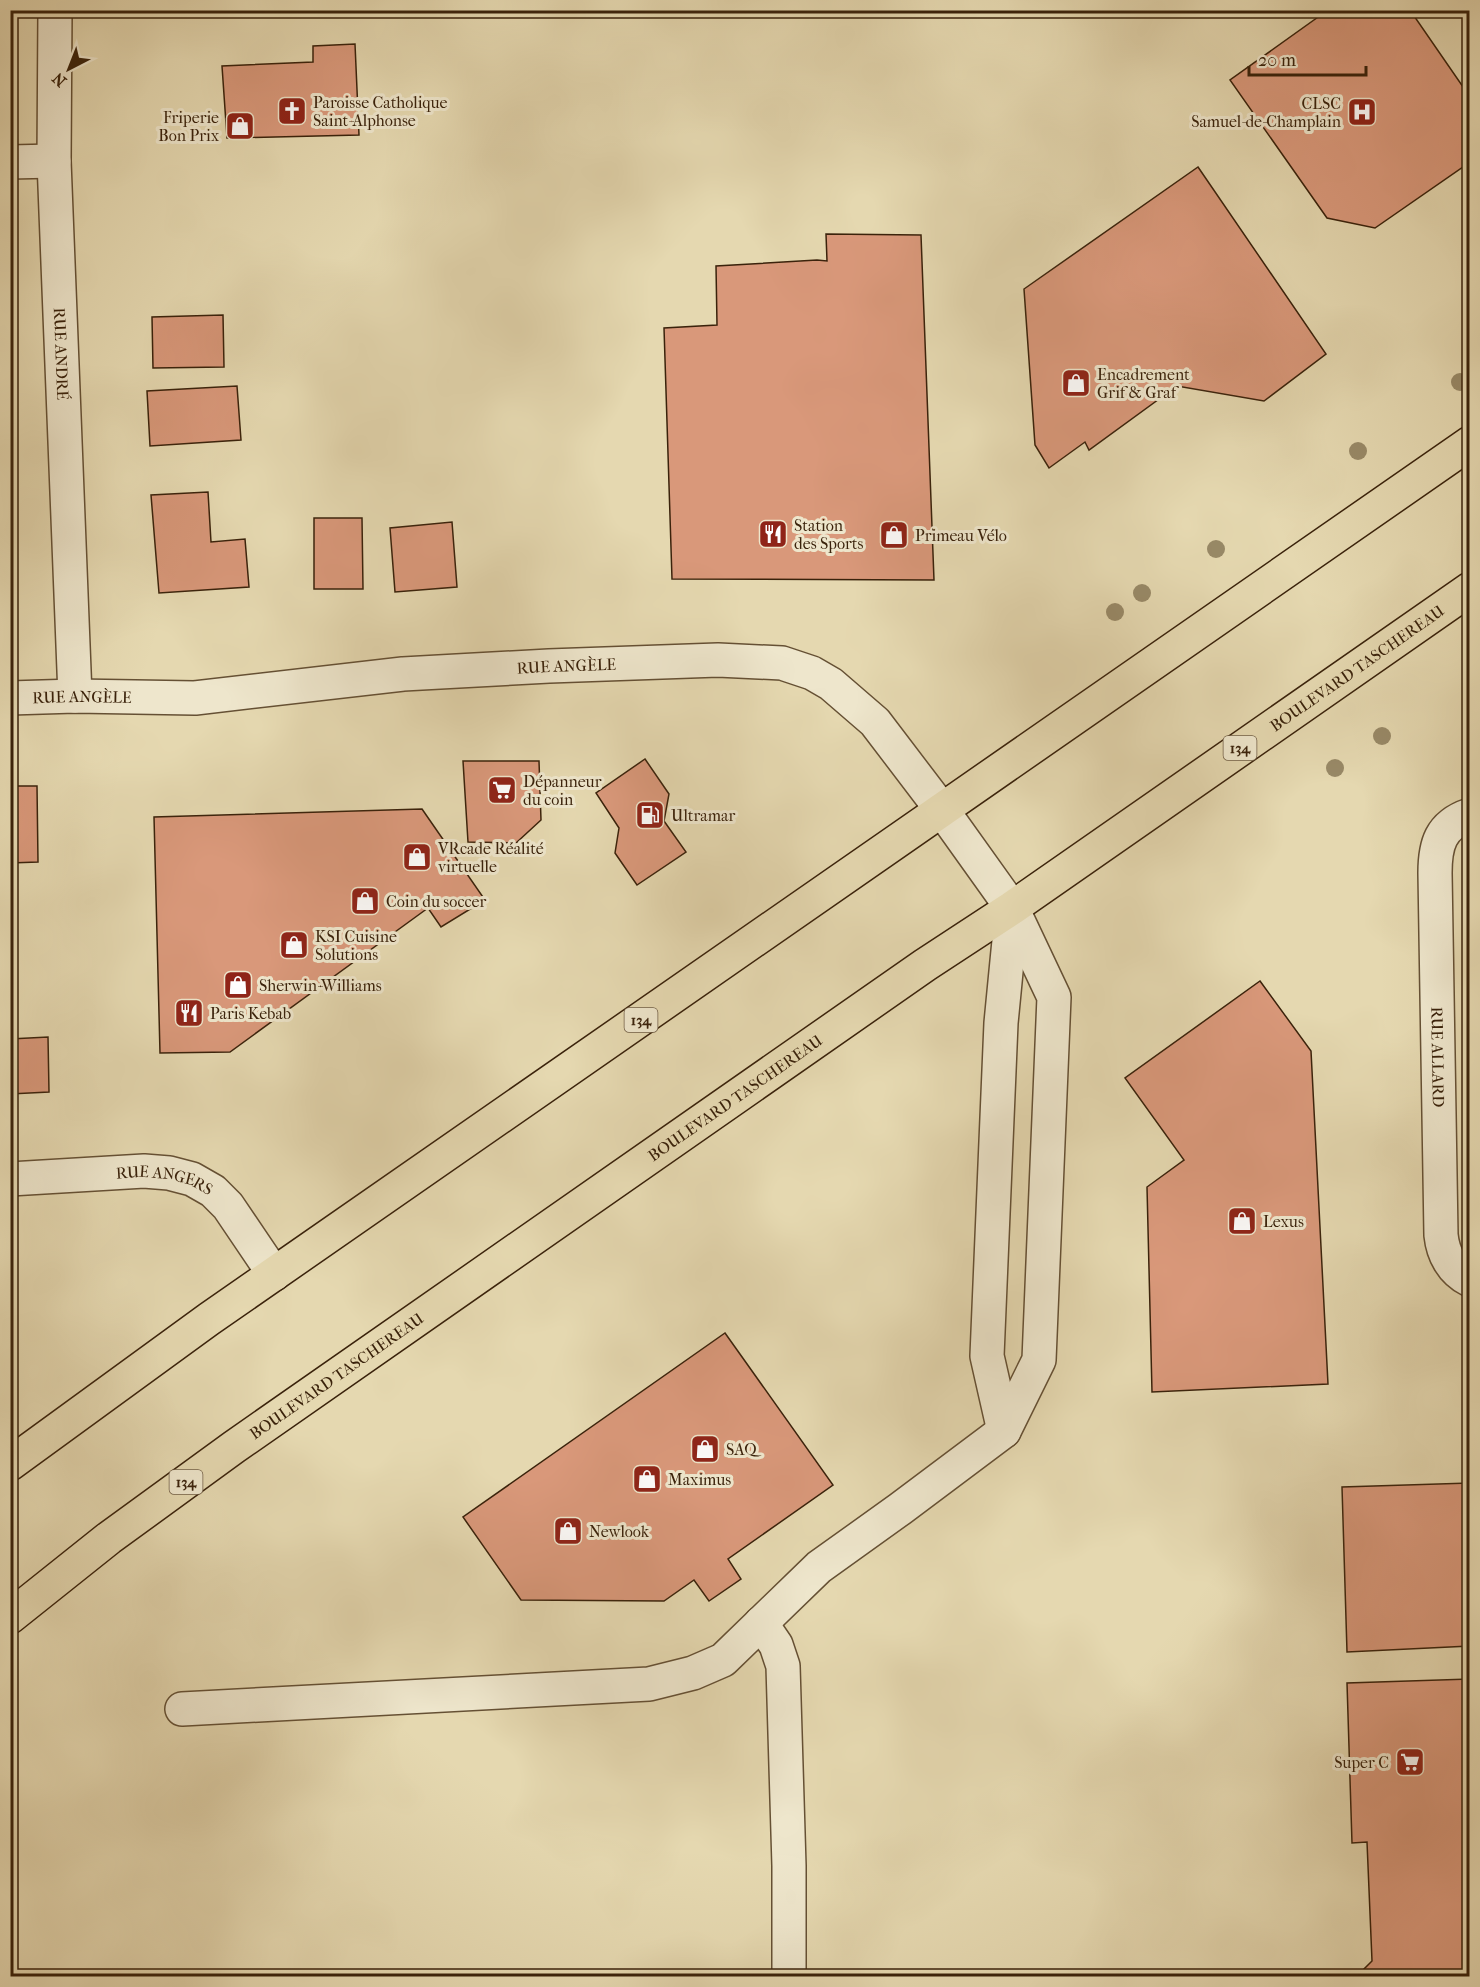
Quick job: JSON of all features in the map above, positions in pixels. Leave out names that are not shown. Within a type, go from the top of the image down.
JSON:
[{"type":"main road","name":"134","points":[[10,1464],[274,1274],[1470,443]]},
{"type":"main road","name":"BOULEVARD TASCHEREAU","points":[[10,1617],[109,1539],[234,1447],[925,965],[1012,908],[1470,589]]},
{"type":"street","name":"RUE ANDRÉ","points":[[55,10],[54,160],[75,696]]},
{"type":"street","points":[[10,162],[54,160]]},
{"type":"street","name":"RUE ANGÈLE","points":[[10,698],[75,696],[195,698],[403,674],[718,660],[791,665],[812,673],[841,691],[886,735],[1012,908],[1054,997],[1039,1360],[1004,1431]]},
{"type":"street","name":"RUE ALLARD","points":[[1459,822],[1438,843],[1435,859],[1441,1235],[1445,1254],[1450,1263],[1470,1280]]},
{"type":"street","points":[[182,1709],[649,1684],[693,1673],[723,1660],[819,1567],[1004,1431],[987,1356],[1001,1023],[1012,908]]},
{"type":"street","name":"RUE ANGERS","points":[[10,1179],[144,1171],[169,1173],[192,1179],[221,1198],[274,1274]]},
{"type":"street","points":[[761,1623],[776,1645],[783,1666],[789,1866],[789,1977]]},
{"type":"building","points":[[1328,10],[1410,10],[1470,97],[1470,162],[1375,228],[1327,218],[1230,80]]},
{"type":"building","points":[[1460,10],[1470,10],[1470,24]]},
{"type":"building","name":"Paroisse Catholique Saint-Alphonse","points":[[355,44],[359,135],[227,138],[222,66],[313,62],[313,46]]},
{"type":"building","points":[[1198,167],[1326,354],[1264,401],[1177,386],[1089,450],[1085,442],[1049,468],[1035,445],[1024,289]]},
{"type":"building","points":[[826,234],[921,235],[934,580],[672,579],[664,328],[717,325],[716,266],[827,261]]},
{"type":"building","points":[[223,315],[224,367],[153,368],[152,317]]},
{"type":"building","points":[[237,386],[241,440],[150,446],[147,391]]},
{"type":"building","points":[[208,492],[211,542],[245,539],[249,587],[159,593],[151,495]]},
{"type":"building","points":[[314,518],[362,518],[363,589],[314,589]]},
{"type":"building","points":[[452,522],[457,587],[395,592],[390,528]]},
{"type":"building","points":[[645,759],[669,794],[664,821],[686,852],[637,885],[615,853],[619,828],[596,793]]},
{"type":"building","name":"Dépanneur du coin","points":[[463,761],[539,761],[541,820],[516,843],[468,842]]},
{"type":"building","points":[[10,786],[37,786],[38,862],[10,863]]},
{"type":"building","points":[[422,809],[485,900],[441,927],[428,908],[230,1052],[160,1053],[154,817]]},
{"type":"building","points":[[1260,981],[1311,1051],[1328,1384],[1152,1392],[1147,1187],[1184,1160],[1125,1078]]},
{"type":"building","points":[[48,1037],[49,1092],[10,1094],[10,1039]]},
{"type":"building","points":[[725,1333],[833,1485],[728,1559],[741,1579],[709,1601],[694,1580],[664,1601],[521,1600],[463,1517]]},
{"type":"building","points":[[1470,1483],[1470,1646],[1347,1652],[1342,1487]]},
{"type":"building","name":"Super C","points":[[1470,1679],[1470,1976],[1364,1976],[1360,1973],[1372,1961],[1367,1842],[1352,1843],[1347,1683]]},
{"type":"place","name":"Paroisse Catholique Saint-Alphonse","points":[[292,111]]},
{"type":"place","name":"CLSC Samuel-de-Champlain","points":[[1362,112]]},
{"type":"place","name":"Friperie Bon Prix","points":[[240,126]]},
{"type":"place","name":"Encadrement Grif & Graf","points":[[1076,383]]},
{"type":"place","name":"Station des Sports","points":[[773,534]]},
{"type":"place","name":"Primeau Vélo","points":[[894,535]]},
{"type":"place","name":"Dépanneur du coin","points":[[502,790]]},
{"type":"place","name":"Ultramar","points":[[650,815]]},
{"type":"place","name":"VRcade Réalité virtuelle","points":[[417,857]]},
{"type":"place","name":"Coin du soccer","points":[[365,901]]},
{"type":"place","name":"KSI Cuisine Solutions","points":[[294,945]]},
{"type":"place","name":"Sherwin-Williams","points":[[238,985]]},
{"type":"place","name":"Paris Kebab","points":[[189,1013]]},
{"type":"place","name":"Lexus","points":[[1242,1221]]},
{"type":"place","name":"SAQ","points":[[705,1449]]},
{"type":"place","name":"Maximus","points":[[647,1479]]},
{"type":"place","name":"Newlook","points":[[568,1531]]},
{"type":"place","name":"Super C","points":[[1410,1762]]}]
